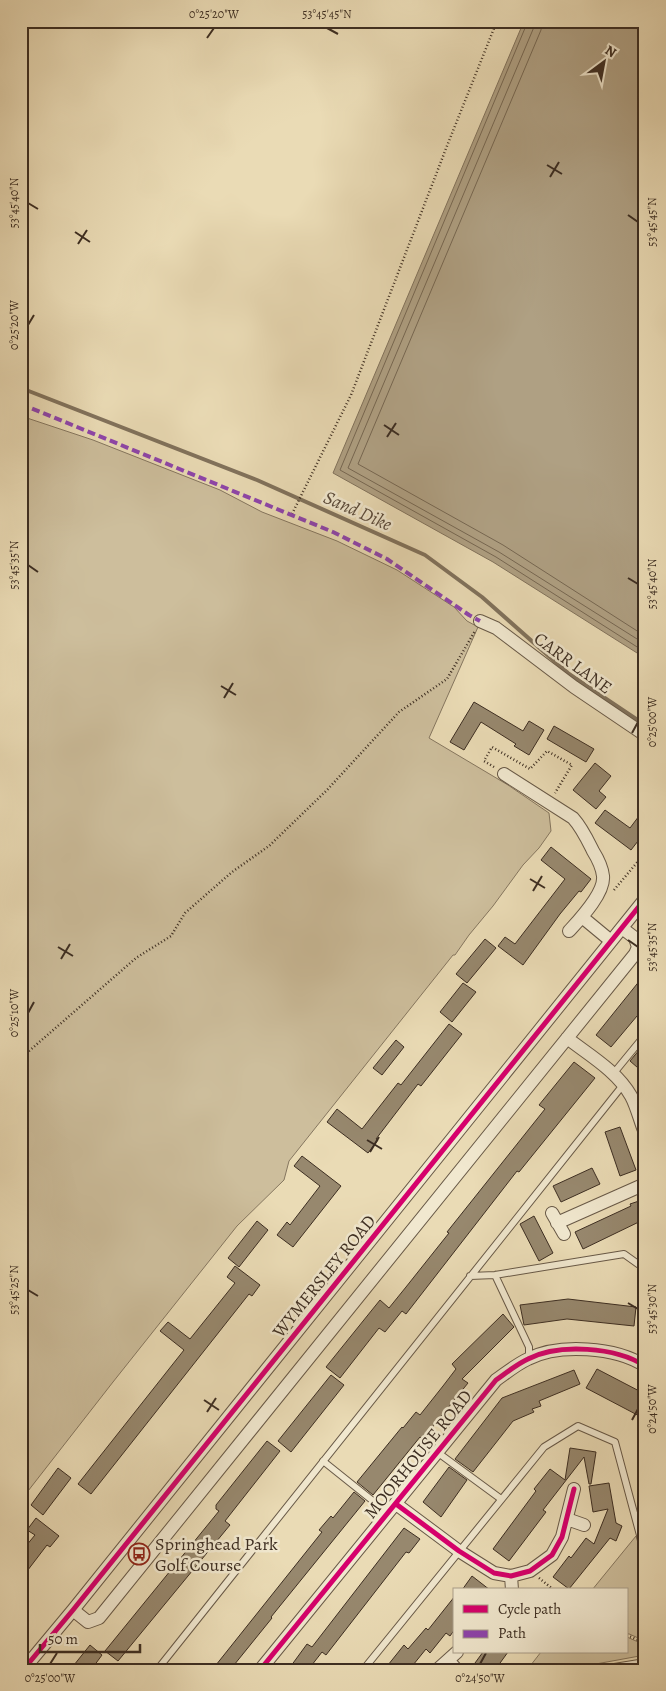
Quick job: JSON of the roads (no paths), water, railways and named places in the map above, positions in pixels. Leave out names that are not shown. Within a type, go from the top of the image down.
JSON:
[{"type":"street","name":"CARR LANE","points":[[480,621],[496,628],[574,688],[645,735]]},
{"type":"street","points":[[504,774],[522,773],[550,803],[573,818],[581,826],[601,866],[604,878],[600,891],[582,917],[568,931]]},
{"type":"street","name":"WYMERSLEY ROAD","points":[[23,1670],[645,899]]},
{"type":"street","points":[[582,917],[611,942]]},
{"type":"street","points":[[73,1610],[88,1622],[98,1618],[635,954],[638,946],[634,938],[622,928]]},
{"type":"street","points":[[567,1038],[613,1074],[623,1085],[631,1097],[645,1133]]},
{"type":"street","points":[[558,1224],[645,1184]]},
{"type":"street","name":"MOORHOUSE ROAD","points":[[260,1670],[496,1380],[530,1358],[563,1348],[614,1354],[645,1366]]},
{"type":"street","points":[[392,1508],[494,1573],[511,1576],[530,1571],[552,1555],[562,1537],[574,1489]]},
{"type":"street","points":[[567,1519],[584,1525]]},
{"type":"street","points":[[511,1576],[512,1588]]},
{"type":"street","points":[[438,1670],[454,1661]]},
{"type":"lane","points":[[613,1074],[645,1034]]},
{"type":"lane","points":[[157,1670],[623,1085]]},
{"type":"lane","points":[[470,1276],[495,1275],[624,1254],[645,1269]]},
{"type":"lane","points":[[495,1275],[529,1347],[530,1358]]},
{"type":"lane","points":[[363,1670],[544,1447],[578,1426],[615,1442],[645,1554]]},
{"type":"lane","points":[[437,1452],[501,1499]]},
{"type":"lane","points":[[323,1461],[392,1508]]},
{"type":"lane","points":[[635,1516],[645,1513]]},
{"type":"lane","points":[[596,1670],[645,1662]]},
{"type":"water","points":[[524,21],[645,21],[645,658],[493,562],[333,473]]},
{"type":"waterway","name":"Sand Dike","points":[[21,388],[257,480],[425,555],[482,597],[569,674],[645,725]]},
{"type":"place","name":"Springhead Park Golf Course","points":[[139,1554]]}]
